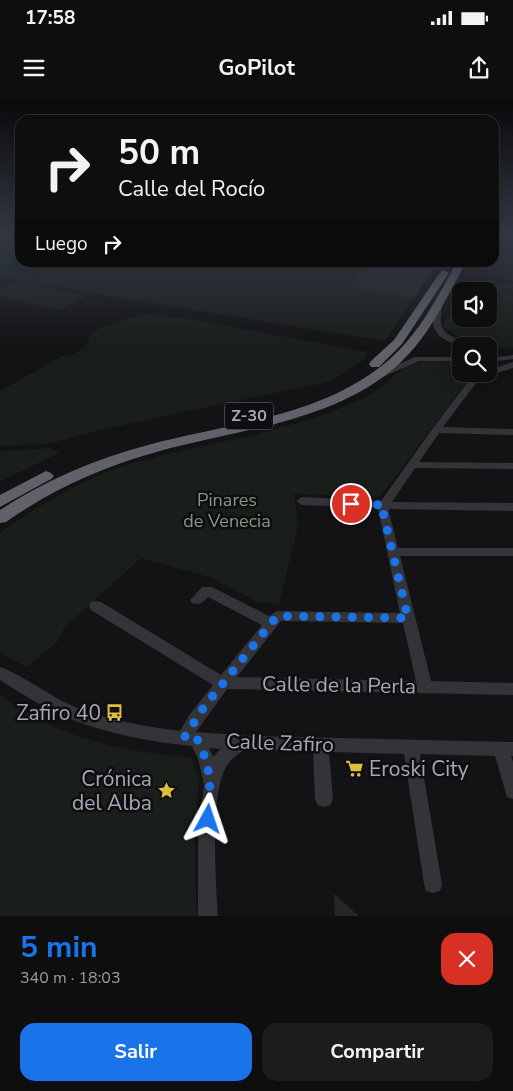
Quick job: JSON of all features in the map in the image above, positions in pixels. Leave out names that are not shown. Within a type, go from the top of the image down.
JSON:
[{"type":"highway","name":"Z-30","points":[[0,502],[53,472],[98,454],[166,435],[290,405],[353,378],[384,357],[398,342],[444,272]]},
{"type":"highway","name":"Z-30","points":[[0,518],[34,495],[89,468],[155,448],[299,412],[326,402],[375,377],[407,350],[456,272]]},
{"type":"street","points":[[437,305],[439,309],[436,318],[438,328],[445,336],[452,339]]},
{"type":"street","points":[[497,352],[513,353]]},
{"type":"street","points":[[375,377],[412,360],[431,357],[452,358]]},
{"type":"street","points":[[497,359],[513,357]]},
{"type":"street","points":[[497,371],[513,365]]},
{"type":"street","points":[[425,687],[392,552],[383,512],[384,505],[472,382]]},
{"type":"street","points":[[436,430],[513,432]]},
{"type":"street","points":[[411,465],[513,466]]},
{"type":"street","points":[[302,501],[384,505],[513,507]]},
{"type":"street","points":[[392,552],[513,552]]},
{"type":"street","points":[[197,600],[207,590],[274,620],[408,618]]},
{"type":"street","name":"Calle de la Perla","points":[[96,606],[222,682],[513,689]]},
{"type":"street","points":[[208,916],[207,842],[211,789],[208,766],[190,739],[195,719],[222,682],[274,620]]},
{"type":"street","name":"Calle Zafiro","points":[[0,673],[50,702],[84,717],[138,732],[190,739],[242,742],[507,749]]},
{"type":"street","points":[[211,789],[220,762],[242,742]]},
{"type":"street","points":[[321,745],[324,799]]},
{"type":"street","points":[[411,747],[433,884]]},
{"type":"street","points":[[507,749],[513,791]]},
{"type":"green space","points":[[0,272],[432,272],[385,341],[91,293],[0,276]]},
{"type":"green space","points":[[465,272],[513,272],[513,281],[464,274]]},
{"type":"green space","points":[[472,278],[513,284],[513,349],[497,347],[497,337],[460,337],[444,327],[445,321],[452,310],[452,327],[497,327],[497,282],[470,282]]},
{"type":"green space","points":[[18,281],[88,295],[61,310],[0,297],[0,290]]},
{"type":"green space","points":[[143,314],[194,320],[367,352],[366,358],[331,380],[316,385],[104,429],[47,444],[0,446],[0,391],[62,356],[74,354],[87,345],[90,334],[100,328]]},
{"type":"green space","name":"Pinares de Venecia","points":[[431,360],[452,362],[452,382],[467,382],[380,497],[294,494],[298,526],[279,604],[258,602],[210,577],[141,558],[64,628],[58,641],[27,667],[0,653],[0,533],[15,522],[62,493],[112,470],[153,458],[290,425],[347,405],[371,394],[399,371],[416,363]]},
{"type":"green space","points":[[50,448],[60,453],[0,481],[0,451]]},
{"type":"green space","points":[[0,695],[44,722],[91,740],[115,747],[191,757],[199,779],[195,830],[197,916],[0,916]]},
{"type":"building","points":[[363,272],[431,272],[414,298],[350,287]]},
{"type":"building","points":[[334,894],[359,916],[335,916]]},
{"type":"place","name":"Zafiro 40","points":[[115,713]]},
{"type":"place","name":"Eroski City","points":[[355,769]]},
{"type":"place","name":"Crónica del Alba","points":[[166,791]]},
{"type":"route","points":[[208,819],[211,789],[206,759],[197,739],[184,738],[190,726],[222,682],[277,616],[408,618],[383,512],[384,505],[351,504]]}]
